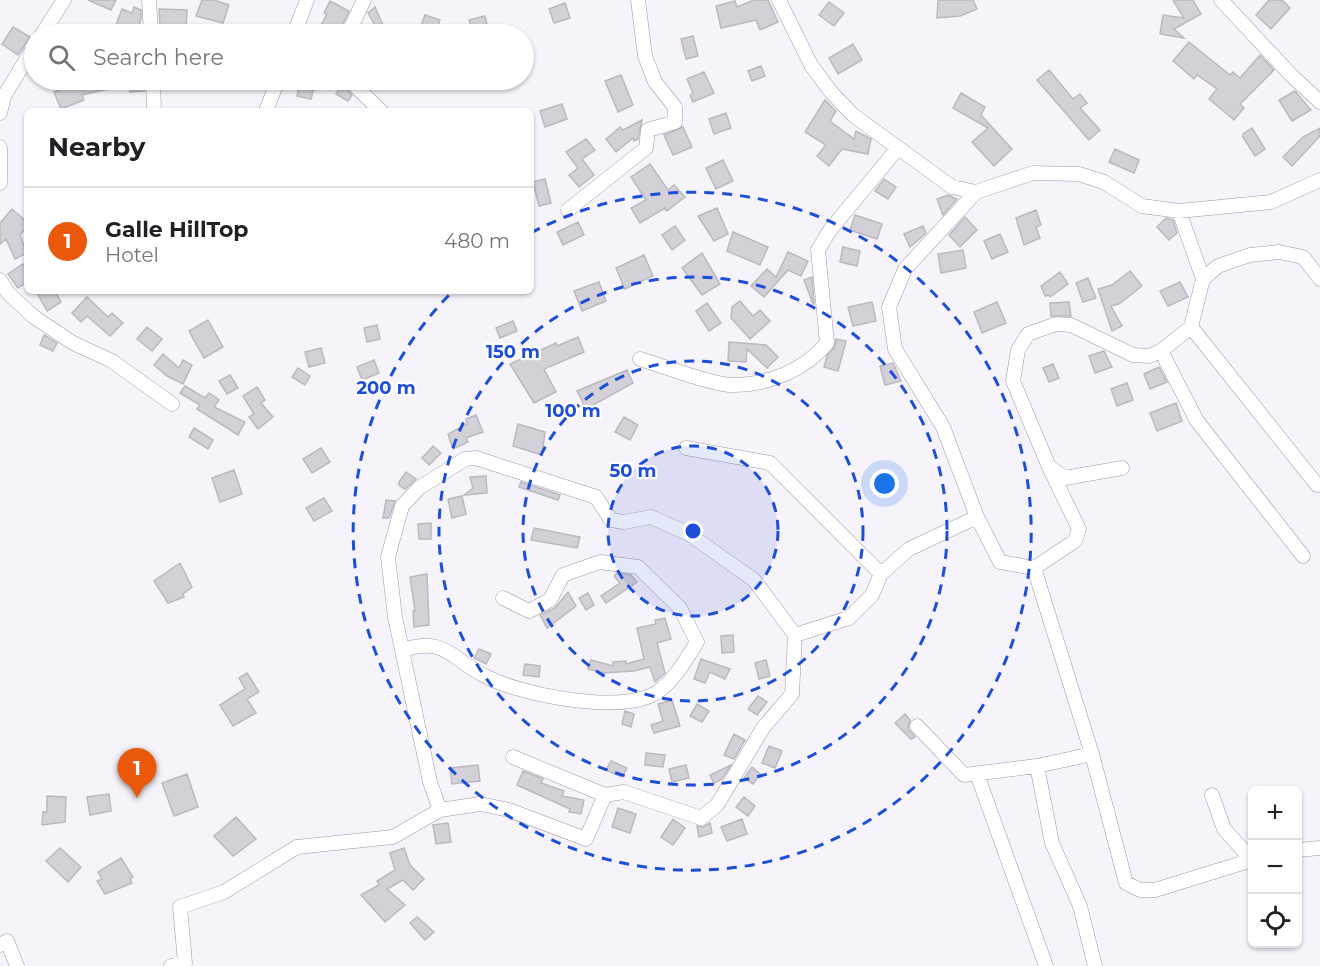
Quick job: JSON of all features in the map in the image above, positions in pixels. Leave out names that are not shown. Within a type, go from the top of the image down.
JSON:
[{"type":"street","points":[[48,24],[64,0]]},
{"type":"street","points":[[149,0],[150,24]]},
{"type":"street","points":[[298,24],[307,0]]},
{"type":"street","points":[[353,24],[364,0]]},
{"type":"street","points":[[568,210],[646,148],[648,130],[675,122],[675,107],[655,82],[645,56],[638,0]]},
{"type":"street","points":[[779,0],[811,66],[852,115],[952,187],[976,192]]},
{"type":"street","points":[[1221,0],[1291,75],[1320,102]]},
{"type":"street","points":[[0,112],[4,96],[24,63]]},
{"type":"street","points":[[153,90],[154,108]]},
{"type":"street","points":[[267,108],[274,90]]},
{"type":"street","points":[[359,90],[378,108]]},
{"type":"street","points":[[0,147],[2,179],[0,183]]},
{"type":"street","points":[[640,359],[732,386],[789,374],[817,355],[827,343],[818,250],[830,230],[898,148]]},
{"type":"street","points":[[1179,211],[1203,279],[1191,327],[1161,351],[1149,356],[1133,356],[1071,325],[1056,324],[1028,334],[1018,350],[1013,381],[1049,467],[1079,529],[1075,541],[1034,568],[1000,562],[977,517],[943,428],[895,349],[889,307],[905,269],[976,192],[1033,173],[1079,174],[1104,182],[1142,206],[1179,211],[1271,202],[1320,180]]},
{"type":"street","points":[[1203,279],[1218,266],[1250,255],[1279,252],[1303,257],[1320,279]]},
{"type":"street","points":[[0,280],[9,294],[34,317],[73,343],[112,361],[172,404]]},
{"type":"street","points":[[1191,327],[1317,485]]},
{"type":"street","points":[[1161,351],[1197,421],[1303,556]]},
{"type":"street","points":[[686,448],[770,463],[881,574]]},
{"type":"street","points":[[440,810],[430,782],[395,616],[388,557],[402,506],[419,488],[465,459],[476,458],[596,497],[611,520],[624,522],[651,517],[688,534],[754,580],[795,635],[792,694],[763,728],[717,806],[701,818],[624,792],[604,795],[513,758]]},
{"type":"street","points":[[1049,467],[1065,478],[1122,468]]},
{"type":"street","points":[[795,635],[849,618],[872,595],[881,574],[909,549],[977,517]]},
{"type":"street","points":[[403,650],[423,643],[439,647],[486,677],[548,696],[604,704],[651,696],[680,671],[697,642],[680,608],[638,567],[600,562],[563,575],[550,600],[529,611],[503,598]]},
{"type":"street","points":[[1034,568],[1092,754],[1126,883],[1140,890],[1155,890],[1248,861]]},
{"type":"street","points":[[917,726],[964,775],[1037,766],[1092,754]]},
{"type":"street","points":[[1037,766],[1052,843],[1080,906],[1095,966]]},
{"type":"street","points":[[977,774],[1046,966]]},
{"type":"street","points":[[171,966],[185,963],[180,907],[224,892],[297,847],[393,837],[440,810],[480,804],[509,810],[586,839],[604,795]]},
{"type":"street","points":[[1212,795],[1224,829],[1248,856]]},
{"type":"street","points":[[1302,850],[1320,848]]},
{"type":"street","points":[[0,945],[7,941],[16,966]]},
{"type":"building","points":[[88,0],[116,0],[111,10]]},
{"type":"building","points":[[202,0],[214,0],[229,5],[223,23],[196,16]]},
{"type":"building","points":[[754,0],[768,0],[778,22],[760,30],[756,20],[721,28],[716,6],[735,1],[737,7]]},
{"type":"building","points":[[938,0],[973,0],[977,9],[960,16],[937,18]]},
{"type":"building","points":[[1173,0],[1193,0],[1201,14],[1174,29],[1184,38],[1160,34],[1163,15],[1184,18]]},
{"type":"building","points":[[1269,0],[1282,0],[1290,8],[1271,29],[1256,15]]},
{"type":"building","points":[[330,1],[349,11],[343,24],[322,24],[327,14],[324,13]]},
{"type":"building","points":[[829,2],[844,13],[834,26],[819,15]]},
{"type":"building","points":[[565,3],[570,18],[554,23],[549,9]]},
{"type":"building","points":[[134,7],[141,10],[139,24],[116,24],[122,9],[132,13]]},
{"type":"building","points":[[375,7],[383,24],[374,24],[368,13]]},
{"type":"building","points":[[159,9],[187,10],[186,24],[160,24]]},
{"type":"building","points":[[425,15],[440,20],[439,24],[422,24]]},
{"type":"building","points":[[485,16],[487,24],[470,24],[469,20]]},
{"type":"building","points":[[13,27],[24,33],[24,46],[18,55],[2,44]]},
{"type":"building","points":[[693,36],[698,56],[686,59],[681,39]]},
{"type":"building","points":[[1189,42],[1230,75],[1233,72],[1240,78],[1260,55],[1274,70],[1240,104],[1244,108],[1234,120],[1209,99],[1217,89],[1197,75],[1194,79],[1173,61]]},
{"type":"building","points":[[853,44],[862,60],[838,74],[829,58]]},
{"type":"building","points":[[761,66],[765,76],[752,81],[748,71]]},
{"type":"building","points":[[1049,70],[1073,99],[1080,94],[1087,103],[1080,108],[1100,130],[1089,140],[1037,80]]},
{"type":"building","points":[[704,72],[714,93],[693,102],[690,95],[693,93],[687,79]]},
{"type":"building","points":[[621,75],[633,105],[618,112],[605,81]]},
{"type":"building","points":[[103,90],[82,95],[84,100],[64,108],[61,108],[54,92]]},
{"type":"building","points":[[298,90],[313,90],[311,99],[297,96]]},
{"type":"building","points":[[339,90],[347,90],[352,95],[348,101],[336,94]]},
{"type":"building","points":[[1295,91],[1311,110],[1292,121],[1279,100]]},
{"type":"building","points":[[961,93],[985,107],[981,115],[1012,149],[994,166],[972,142],[988,128],[953,108]]},
{"type":"building","points":[[825,100],[836,111],[830,121],[854,139],[856,131],[871,139],[868,154],[842,149],[829,166],[817,156],[826,145],[805,132]]},
{"type":"building","points":[[562,104],[567,119],[545,127],[540,111]]},
{"type":"building","points":[[726,113],[731,128],[714,134],[709,119]]},
{"type":"building","points":[[642,120],[638,139],[634,141],[633,138],[616,152],[606,139],[620,127],[623,130]]},
{"type":"building","points":[[683,127],[692,147],[673,155],[664,135]]},
{"type":"building","points":[[1252,128],[1265,149],[1255,156],[1243,137],[1243,134]]},
{"type":"building","points":[[1320,128],[1320,136],[1292,166],[1283,157],[1303,137]]},
{"type":"building","points":[[586,139],[595,150],[582,159],[594,175],[579,187],[569,175],[578,168],[566,152]]},
{"type":"building","points":[[1115,149],[1139,160],[1134,173],[1109,162]]},
{"type":"building","points":[[723,160],[733,181],[716,189],[706,168]]},
{"type":"building","points":[[650,164],[668,190],[674,185],[685,197],[667,211],[665,208],[640,223],[631,208],[646,200],[631,177]]},
{"type":"building","points":[[545,179],[551,203],[539,206],[534,182]]},
{"type":"building","points":[[884,179],[896,187],[888,199],[875,191]]},
{"type":"building","points":[[948,195],[957,199],[943,215],[937,199]]},
{"type":"building","points":[[717,208],[728,234],[714,241],[698,216]]},
{"type":"building","points":[[12,209],[24,219],[24,230],[20,235],[24,245],[24,254],[15,259],[6,239],[0,244],[0,223]]},
{"type":"building","points":[[1036,210],[1041,225],[1036,227],[1040,238],[1024,245],[1016,218]]},
{"type":"building","points":[[855,215],[882,224],[877,239],[850,230]]},
{"type":"building","points":[[965,217],[977,230],[960,247],[949,235]]},
{"type":"building","points":[[1166,218],[1173,220],[1177,233],[1169,240],[1157,227]]},
{"type":"building","points":[[578,222],[584,235],[563,245],[557,232]]},
{"type":"building","points":[[675,226],[685,240],[672,250],[662,235]]},
{"type":"building","points":[[923,226],[926,233],[910,247],[904,234]]},
{"type":"building","points":[[733,232],[768,247],[760,265],[727,251]]},
{"type":"building","points":[[1000,234],[1008,252],[992,259],[984,241]]},
{"type":"building","points":[[843,247],[860,251],[857,266],[840,262]]},
{"type":"building","points":[[963,250],[966,268],[941,273],[938,254]]},
{"type":"building","points":[[788,252],[808,261],[801,276],[788,270],[764,297],[751,286],[767,269],[776,277]]},
{"type":"building","points":[[702,253],[720,284],[702,295],[682,268]]},
{"type":"building","points":[[644,255],[653,276],[625,289],[616,268]]},
{"type":"building","points":[[23,264],[24,284],[18,288],[8,274]]},
{"type":"building","points":[[1130,271],[1142,286],[1119,304],[1111,306],[1122,326],[1112,331],[1098,289],[1112,285]]},
{"type":"building","points":[[1060,272],[1068,284],[1050,297],[1045,296],[1041,286]]},
{"type":"building","points":[[812,277],[814,304],[804,280]]},
{"type":"building","points":[[1088,278],[1096,298],[1083,302],[1076,283]]},
{"type":"building","points":[[599,282],[606,301],[582,311],[574,291]]},
{"type":"building","points":[[1180,282],[1188,297],[1168,306],[1160,291]]},
{"type":"building","points":[[38,294],[57,294],[61,302],[47,311]]},
{"type":"building","points":[[87,297],[108,317],[112,313],[123,323],[110,336],[87,316],[81,322],[72,313]]},
{"type":"building","points":[[740,301],[753,316],[760,310],[770,321],[750,339],[731,318],[732,307]]},
{"type":"building","points":[[872,302],[876,321],[853,326],[848,307]]},
{"type":"building","points":[[997,302],[1006,323],[982,333],[974,312]]},
{"type":"building","points":[[1069,302],[1071,316],[1051,316],[1050,303]]},
{"type":"building","points":[[707,303],[721,323],[709,331],[696,311]]},
{"type":"building","points":[[208,320],[223,347],[204,358],[189,331]]},
{"type":"building","points":[[513,321],[517,331],[500,338],[496,328]]},
{"type":"building","points":[[377,325],[380,339],[367,342],[364,328]]},
{"type":"building","points":[[147,327],[162,339],[152,351],[137,339]]},
{"type":"building","points":[[44,335],[57,343],[53,351],[40,345]]},
{"type":"building","points":[[578,337],[584,352],[544,369],[556,392],[534,403],[510,364],[556,343],[557,346]]},
{"type":"building","points":[[836,339],[846,341],[838,371],[824,367],[827,356],[835,346]]},
{"type":"building","points":[[729,342],[766,345],[778,357],[767,368],[747,349],[746,362],[728,361]]},
{"type":"building","points":[[321,348],[325,363],[309,367],[305,352]]},
{"type":"building","points":[[1104,351],[1112,367],[1095,373],[1089,356]]},
{"type":"building","points":[[163,354],[179,368],[183,360],[192,365],[183,384],[167,376],[154,365]]},
{"type":"building","points":[[374,360],[379,373],[362,380],[357,367]]},
{"type":"building","points":[[893,363],[901,381],[885,385],[880,366]]},
{"type":"building","points":[[1053,364],[1059,378],[1049,382],[1043,368]]},
{"type":"building","points":[[1159,367],[1167,382],[1150,389],[1144,374]]},
{"type":"building","points":[[298,368],[310,376],[305,385],[292,377]]},
{"type":"building","points":[[627,370],[633,383],[586,409],[577,391]]},
{"type":"building","points":[[230,375],[238,388],[227,394],[219,381]]},
{"type":"building","points":[[1127,383],[1133,400],[1117,406],[1111,389]]},
{"type":"building","points":[[185,386],[205,398],[209,393],[219,400],[214,407],[245,422],[238,435],[197,409],[200,405],[180,393]]},
{"type":"building","points":[[257,387],[265,400],[261,403],[273,417],[258,429],[249,417],[254,414],[243,396]]},
{"type":"building","points":[[1176,403],[1182,421],[1157,431],[1150,413]]},
{"type":"building","points":[[476,415],[483,432],[466,438],[468,442],[453,449],[448,434],[467,424],[466,419]]},
{"type":"building","points":[[624,417],[638,425],[630,440],[615,432]]},
{"type":"building","points":[[518,424],[545,432],[542,455],[513,446]]},
{"type":"building","points":[[194,428],[213,440],[208,449],[189,437]]},
{"type":"building","points":[[433,446],[441,453],[429,465],[422,458]]},
{"type":"building","points":[[321,448],[330,462],[312,473],[303,459]]},
{"type":"building","points":[[234,470],[242,494],[220,502],[212,478]]},
{"type":"building","points":[[406,472],[416,479],[405,489],[399,485],[399,482]]},
{"type":"building","points":[[486,476],[487,493],[464,495],[473,488],[470,477]]},
{"type":"building","points":[[521,482],[560,495],[558,500],[519,487]]},
{"type":"building","points":[[462,496],[466,514],[452,518],[448,499]]},
{"type":"building","points":[[324,498],[332,511],[314,521],[306,508]]},
{"type":"building","points":[[386,500],[395,501],[389,518],[383,518]]},
{"type":"building","points":[[431,523],[431,539],[419,539],[418,524]]},
{"type":"building","points":[[534,528],[580,537],[577,548],[531,540]]},
{"type":"building","points":[[180,563],[192,587],[183,594],[184,597],[168,603],[154,581]]},
{"type":"building","points":[[617,573],[631,575],[637,582],[606,603],[601,596],[620,583],[614,576]]},
{"type":"building","points":[[427,574],[429,625],[414,627],[413,611],[415,611],[410,577]]},
{"type":"building","points":[[568,592],[576,606],[547,628],[540,615],[555,608]]},
{"type":"building","points":[[588,593],[594,605],[586,610],[579,598]]},
{"type":"building","points":[[665,618],[671,639],[657,643],[665,673],[655,682],[650,667],[634,671],[603,673],[588,669],[591,660],[613,666],[613,662],[626,661],[626,664],[644,659],[637,628],[656,624],[655,620]]},
{"type":"building","points":[[733,635],[734,652],[722,653],[721,636]]},
{"type":"building","points":[[479,649],[491,654],[486,664],[474,658]]},
{"type":"building","points":[[701,659],[730,669],[725,679],[710,672],[705,683],[694,679]]},
{"type":"building","points":[[766,660],[770,676],[759,679],[755,663]]},
{"type":"building","points":[[525,664],[540,666],[539,677],[523,675]]},
{"type":"building","points":[[247,673],[259,692],[247,699],[256,713],[233,726],[220,705],[245,689],[239,678]]},
{"type":"building","points":[[758,696],[767,702],[757,715],[748,709]]},
{"type":"building","points":[[672,700],[680,726],[654,733],[651,725],[663,721],[658,704]]},
{"type":"building","points":[[697,704],[709,711],[702,722],[690,716]]},
{"type":"building","points":[[625,711],[634,714],[631,727],[622,724]]},
{"type":"building","points":[[905,714],[910,720],[908,729],[915,737],[911,739],[895,723]]},
{"type":"building","points":[[734,734],[745,740],[734,759],[724,755]]},
{"type":"building","points":[[769,746],[782,751],[775,768],[762,763]]},
{"type":"building","points":[[646,753],[665,755],[663,767],[645,765]]},
{"type":"building","points":[[611,761],[627,768],[622,777],[606,770]]},
{"type":"building","points":[[478,765],[480,781],[452,784],[450,768]]},
{"type":"building","points":[[686,765],[689,778],[672,782],[669,769]]},
{"type":"building","points":[[731,765],[722,779],[714,783],[710,775]]},
{"type":"building","points":[[752,767],[760,774],[753,784],[744,778]]},
{"type":"building","points":[[523,771],[543,779],[541,783],[564,791],[562,796],[584,800],[581,814],[569,812],[570,809],[517,785]]},
{"type":"building","points":[[187,774],[198,807],[174,816],[162,783]]},
{"type":"building","points":[[109,794],[111,811],[90,815],[87,797]]},
{"type":"building","points":[[47,796],[66,797],[65,822],[42,825],[43,812],[47,812]]},
{"type":"building","points":[[744,797],[755,806],[748,816],[736,807]]},
{"type":"building","points":[[618,808],[636,814],[630,833],[612,827]]},
{"type":"building","points":[[236,817],[256,839],[233,856],[214,836]]},
{"type":"building","points":[[673,819],[685,828],[673,845],[661,837]]},
{"type":"building","points":[[742,819],[747,834],[727,841],[721,827]]},
{"type":"building","points":[[448,823],[451,842],[436,844],[433,825]]},
{"type":"building","points":[[710,823],[712,833],[699,837],[697,826],[703,827]]},
{"type":"building","points":[[60,848],[81,867],[68,882],[46,861]]},
{"type":"building","points":[[404,848],[410,865],[424,879],[413,890],[403,880],[387,889],[405,905],[385,922],[361,895],[379,885],[377,881],[395,870],[390,853]]},
{"type":"building","points":[[121,858],[133,877],[130,878],[132,883],[105,894],[97,881],[102,879],[98,872]]},
{"type":"building","points":[[417,917],[434,932],[425,940],[410,923]]},
{"type":"place","name":"Galle HillTop","points":[[137,798]]}]
